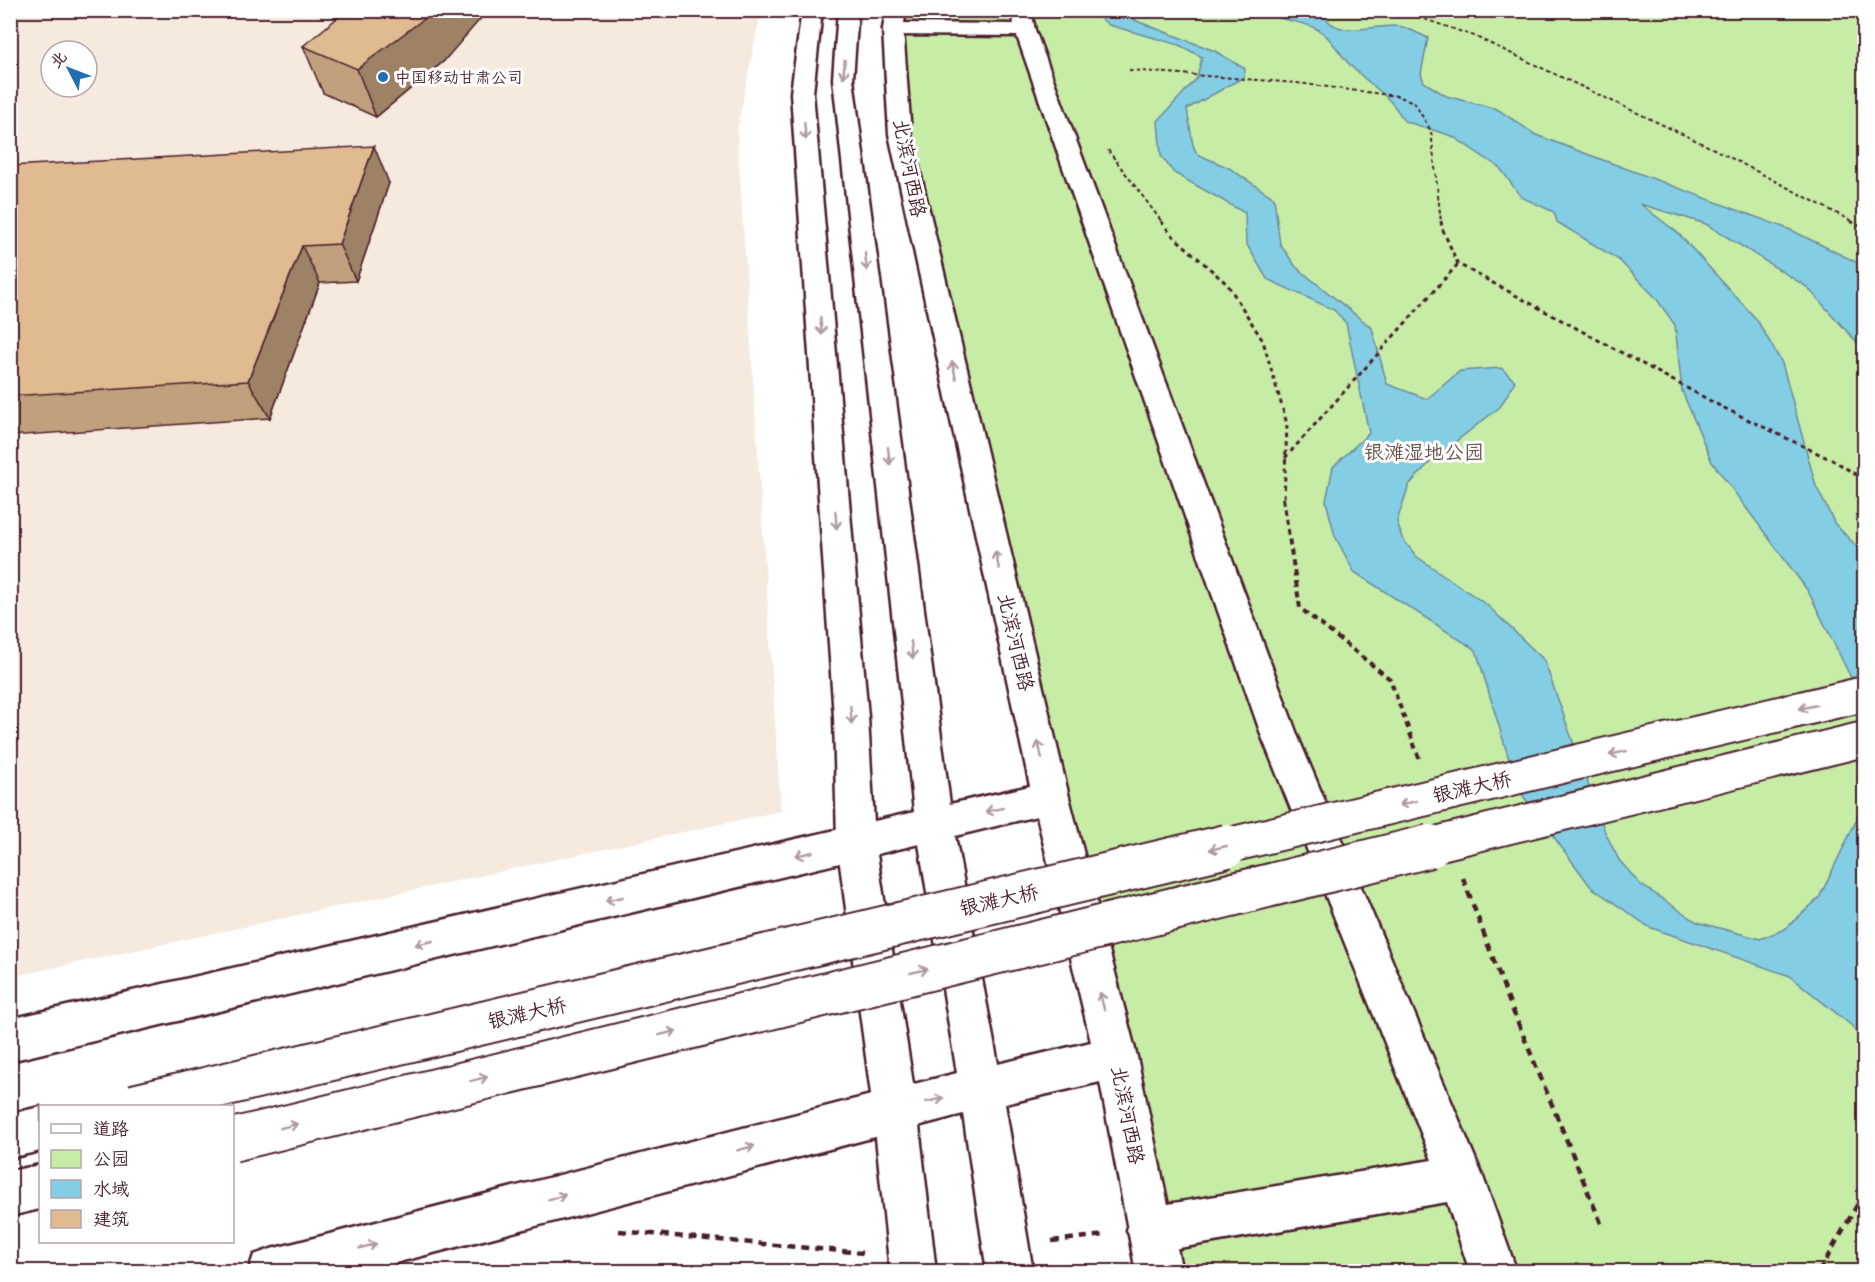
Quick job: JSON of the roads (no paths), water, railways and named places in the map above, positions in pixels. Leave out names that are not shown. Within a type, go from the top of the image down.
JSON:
[{"type":"main road","points":[[812,10],[802,93],[851,717],[856,842],[895,1109],[912,1264]]},
{"type":"main road","points":[[848,10],[843,79],[934,824],[981,1089],[1008,1259]]},
{"type":"main road","points":[[894,20],[1023,20],[1280,737],[1461,1177],[1494,1272]]},
{"type":"main road","name":"北滨河西路","points":[[894,20],[900,134],[1051,797],[1116,1057],[1155,1251]]},
{"type":"main road","name":"银滩大桥","points":[[142,1105],[1864,694]]},
{"type":"main road","points":[[234,1140],[1864,740]]},
{"type":"main road","points":[[10,1040],[1051,797]]},
{"type":"main road","points":[[271,1272],[895,1109],[1116,1057]]},
{"type":"main road","points":[[10,1136],[39,1129]]},
{"type":"main road","points":[[1155,1251],[1461,1177]]},
{"type":"main road","points":[[10,1194],[39,1187]]},
{"type":"water","points":[[1092,11],[1120,11],[1139,22],[1215,51],[1245,69],[1244,77],[1187,109],[1193,145],[1197,154],[1229,168],[1274,198],[1280,244],[1296,267],[1372,328],[1387,384],[1427,399],[1460,371],[1501,368],[1515,381],[1500,407],[1432,460],[1409,485],[1397,521],[1402,538],[1416,556],[1487,605],[1544,660],[1605,832],[1619,860],[1640,884],[1697,922],[1760,939],[1785,929],[1819,898],[1857,819],[1861,800],[1864,720],[1864,1044],[1852,1026],[1790,976],[1649,927],[1591,887],[1518,789],[1476,650],[1354,572],[1335,536],[1326,501],[1333,467],[1369,433],[1346,323],[1334,310],[1267,279],[1246,243],[1245,213],[1174,173],[1161,156],[1158,121],[1197,78],[1202,57],[1179,45],[1109,25]]},
{"type":"water","points":[[1262,11],[1321,11],[1336,26],[1345,29],[1398,26],[1409,29],[1428,38],[1421,74],[1424,82],[1446,96],[1497,109],[1536,135],[1791,230],[1864,266],[1864,350],[1807,287],[1706,224],[1640,204],[1678,233],[1757,320],[1782,363],[1816,486],[1835,524],[1864,554],[1864,714],[1858,692],[1808,591],[1712,462],[1682,391],[1675,325],[1656,298],[1619,260],[1557,222],[1554,212],[1521,197],[1500,168],[1452,136],[1404,121],[1392,103],[1350,65],[1330,39],[1320,31]]},
{"type":"place","name":"中国移动甘肃公司","points":[[383,77]]},
{"type":"park label","name":"银滩湿地公园","points":[[1424,452]]}]
